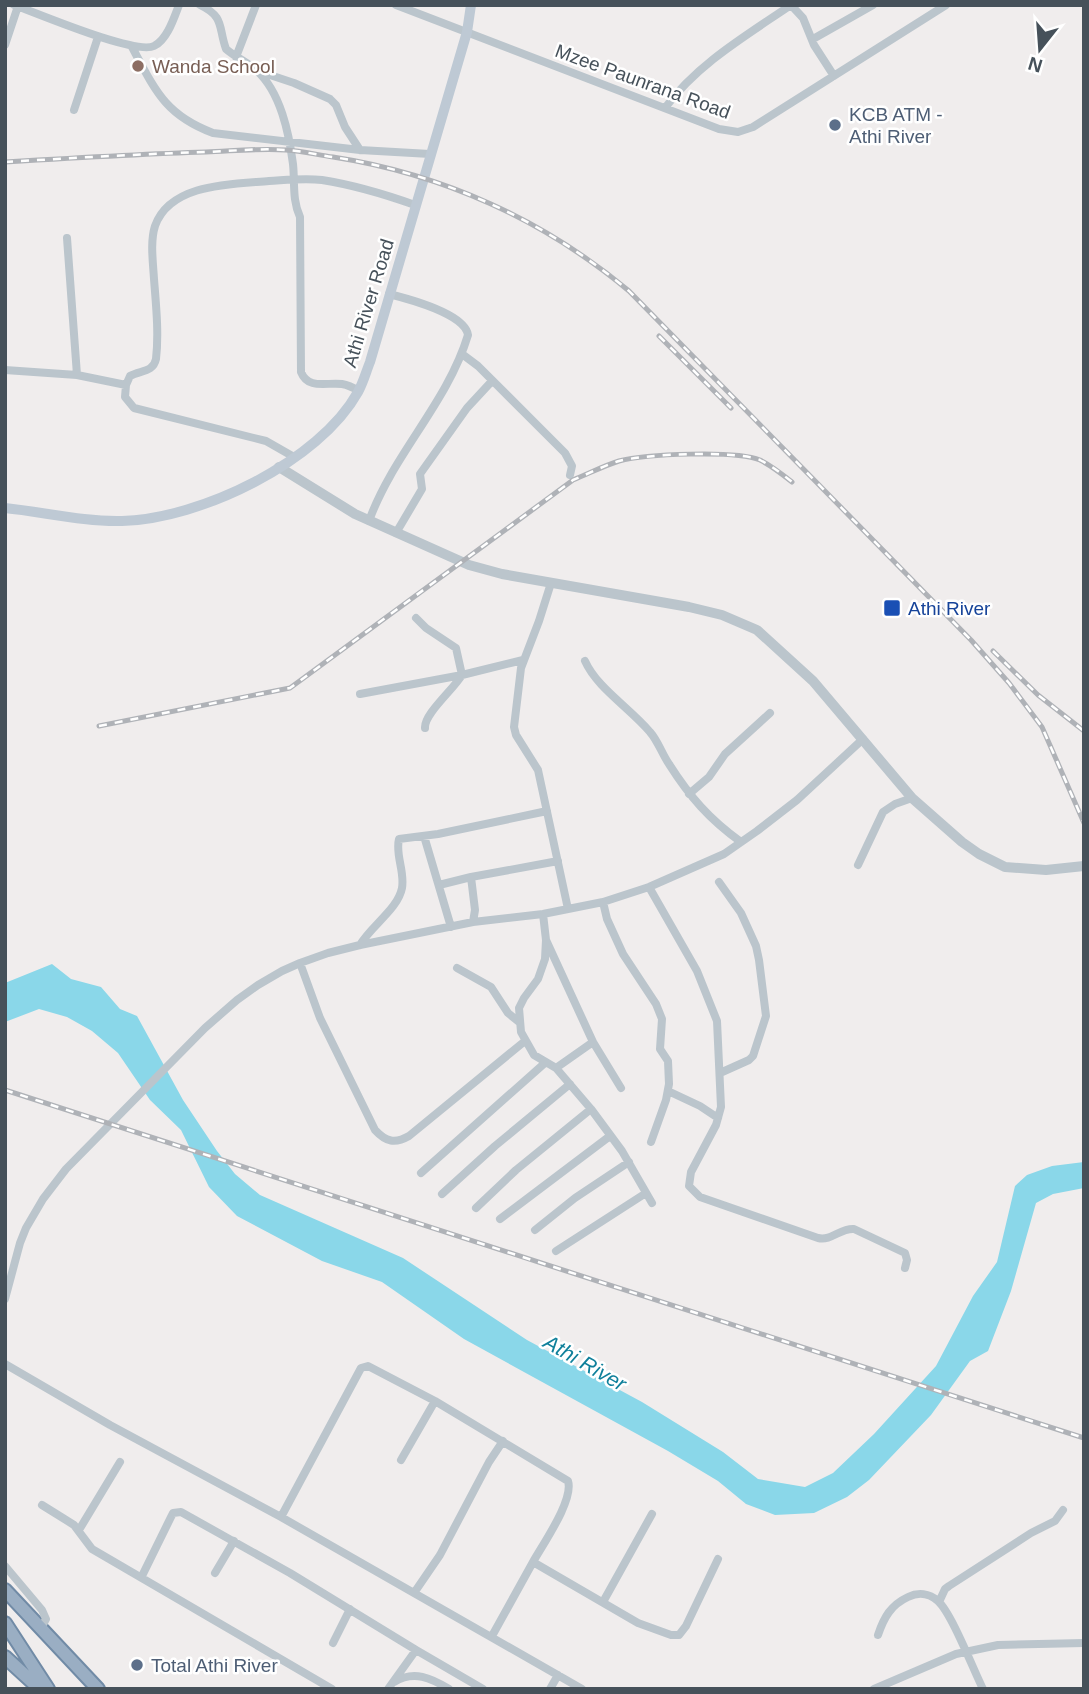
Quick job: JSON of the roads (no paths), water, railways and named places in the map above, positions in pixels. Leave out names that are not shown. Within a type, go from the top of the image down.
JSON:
[{"type":"highway","points":[[5,1590],[96,1687]]},
{"type":"highway","points":[[5,1623],[48,1689]]},
{"type":"highway","points":[[5,1657],[40,1689]]},
{"type":"main road","name":"Athi River Road","points":[[5,508],[111,521],[154,518],[181,512],[218,499],[279,467],[317,439],[345,411],[359,391],[390,294],[467,32],[471,5]]},
{"type":"street","points":[[5,45],[16,6],[98,37],[132,47],[147,48],[156,46],[168,30],[179,5]]},
{"type":"street","points":[[200,5],[217,15],[226,49],[236,57],[256,70],[330,99],[336,105],[359,150]]},
{"type":"street","points":[[236,57],[256,5]]},
{"type":"street","name":"Mzee Paunrana Road","points":[[396,5],[719,129],[738,132],[753,127],[946,5]]},
{"type":"street","points":[[665,108],[684,85],[725,51],[791,5],[803,18],[814,45],[834,76]]},
{"type":"street","points":[[813,39],[873,5]]},
{"type":"street","points":[[74,110],[98,37]]},
{"type":"street","points":[[132,47],[164,104],[195,126],[214,133],[359,150],[430,154]]},
{"type":"street","points":[[256,70],[273,93],[289,141],[294,202],[300,217],[301,372],[303,378],[313,384],[341,384],[359,391]]},
{"type":"street","points":[[294,457],[266,441],[134,408],[125,397],[130,376],[148,371],[155,364],[155,226],[163,213],[180,199],[204,188],[294,179],[321,180],[358,187],[415,205]]},
{"type":"street","points":[[66,238],[77,375]]},
{"type":"street","points":[[369,521],[390,474],[451,378],[468,335],[464,324],[417,302],[390,294]]},
{"type":"street","points":[[462,354],[478,366],[565,453],[572,466],[570,475]]},
{"type":"street","points":[[5,370],[77,375],[126,385]]},
{"type":"street","points":[[396,533],[422,489],[420,474],[467,408],[492,381]]},
{"type":"street","points":[[279,467],[314,491],[369,521],[469,565],[502,574],[689,607],[722,615],[757,630],[813,681],[912,798],[979,854],[1005,867],[1046,870],[1084,866]]},
{"type":"street","points":[[551,583],[523,660],[516,697],[515,732],[538,770],[568,909]]},
{"type":"street","points":[[416,618],[456,648],[462,675],[447,697],[425,721],[425,728]]},
{"type":"street","points":[[360,694],[462,675],[523,660]]},
{"type":"street","points":[[585,661],[597,681],[653,735],[668,763],[710,820],[740,842]]},
{"type":"street","points":[[689,794],[709,778],[725,754],[770,713]]},
{"type":"street","points":[[5,1299],[19,1243],[43,1199],[66,1169],[205,1028],[237,1000],[282,971],[328,953],[452,926],[543,914],[603,902],[649,887],[724,854],[797,800],[863,739]]},
{"type":"street","points":[[858,865],[883,812],[912,798]]},
{"type":"street","points":[[360,945],[402,890],[398,848],[400,839],[547,811]]},
{"type":"street","points":[[424,836],[452,926]]},
{"type":"street","points":[[439,885],[558,861]]},
{"type":"street","points":[[471,877],[474,922]]},
{"type":"street","points":[[719,882],[741,914],[756,946],[766,1016],[753,1056],[720,1073]]},
{"type":"street","points":[[649,887],[697,971],[712,1007],[719,1034],[721,1101],[718,1118],[691,1172],[689,1186],[695,1194],[818,1238],[828,1238],[847,1229],[854,1229],[905,1253],[905,1268]]},
{"type":"street","points":[[603,902],[607,919],[623,954],[661,1013],[663,1024],[660,1049],[669,1065],[668,1091],[651,1142]]},
{"type":"street","points":[[543,914],[546,940],[543,966],[538,979],[521,1003],[519,1022],[525,1041],[534,1055],[556,1068],[591,1109],[629,1162],[652,1203]]},
{"type":"street","points":[[546,940],[593,1042],[621,1088]]},
{"type":"street","points":[[300,963],[310,996],[332,1043],[376,1130],[388,1140],[400,1141],[409,1136],[525,1041]]},
{"type":"street","points":[[457,968],[491,987],[508,1013],[519,1022]]},
{"type":"street","points":[[556,1068],[593,1042]]},
{"type":"street","points":[[421,1173],[546,1062]]},
{"type":"street","points":[[442,1194],[570,1084]]},
{"type":"street","points":[[668,1091],[699,1105],[718,1118]]},
{"type":"street","points":[[476,1208],[516,1170],[591,1109]]},
{"type":"street","points":[[500,1219],[610,1136]]},
{"type":"street","points":[[535,1230],[575,1198],[629,1162]]},
{"type":"street","points":[[556,1251],[646,1193]]},
{"type":"street","points":[[5,1364],[110,1425],[281,1517],[582,1689]]},
{"type":"street","points":[[281,1517],[361,1368],[373,1368],[435,1401],[565,1478],[570,1485],[564,1507],[492,1636]]},
{"type":"street","points":[[401,1460],[435,1401]]},
{"type":"street","points":[[414,1593],[440,1555],[503,1441]]},
{"type":"street","points":[[79,1530],[120,1462]]},
{"type":"street","points":[[42,1505],[79,1530],[92,1549],[332,1689]]},
{"type":"street","points":[[939,1602],[949,1586],[1015,1546],[1031,1533],[1055,1521],[1063,1510]]},
{"type":"street","points":[[142,1576],[176,1511],[350,1609],[479,1688]]},
{"type":"street","points":[[603,1602],[652,1514]]},
{"type":"street","points":[[215,1573],[233,1541]]},
{"type":"street","points":[[533,1563],[652,1629],[679,1635],[686,1626],[718,1559]]},
{"type":"street","points":[[5,1566],[42,1610],[46,1619],[41,1628]]},
{"type":"street","points":[[878,1634],[893,1607],[907,1598],[923,1594],[939,1602],[983,1689]]},
{"type":"street","points":[[333,1643],[350,1609]]},
{"type":"street","points":[[874,1689],[956,1654],[998,1645],[1084,1643]]},
{"type":"street","points":[[390,1686],[416,1650]]},
{"type":"street","points":[[390,1686],[404,1677],[421,1675],[449,1689]]},
{"type":"street","points":[[550,1689],[558,1675]]},
{"type":"water","points":[[52,964],[71,979],[101,987],[120,1009],[137,1016],[183,1100],[217,1151],[235,1174],[260,1195],[403,1258],[527,1340],[642,1402],[723,1452],[758,1479],[805,1487],[833,1473],[874,1434],[936,1366],[973,1296],[997,1262],[1015,1186],[1027,1175],[1052,1166],[1084,1162],[1084,1188],[1053,1194],[1036,1203],[1011,1291],[988,1351],[970,1361],[931,1415],[869,1480],[847,1497],[814,1513],[775,1515],[746,1504],[718,1481],[668,1451],[464,1339],[382,1282],[322,1261],[237,1216],[209,1187],[181,1130],[150,1100],[118,1053],[92,1031],[67,1017],[39,1009],[5,1022],[5,983]]},
{"type":"railway","points":[[5,162],[256,149],[298,151],[374,165],[453,188],[527,222],[562,242],[629,291],[971,640],[1009,683],[1042,727],[1084,823]]},
{"type":"railway","points":[[659,336],[731,408]]},
{"type":"railway","points":[[99,726],[290,688],[573,480],[613,463],[669,455],[732,455],[760,460],[792,482]]},
{"type":"railway","points":[[993,651],[1038,695],[1084,731]]},
{"type":"railway","points":[[5,1090],[1084,1438]]},
{"type":"place","name":"Wanda School","points":[[138,66]]},
{"type":"place","name":"KCB ATM - Athi River","points":[[835,125]]},
{"type":"place","name":"Athi River","points":[[892,608]]},
{"type":"place","name":"Total Athi River","points":[[137,1665]]}]
